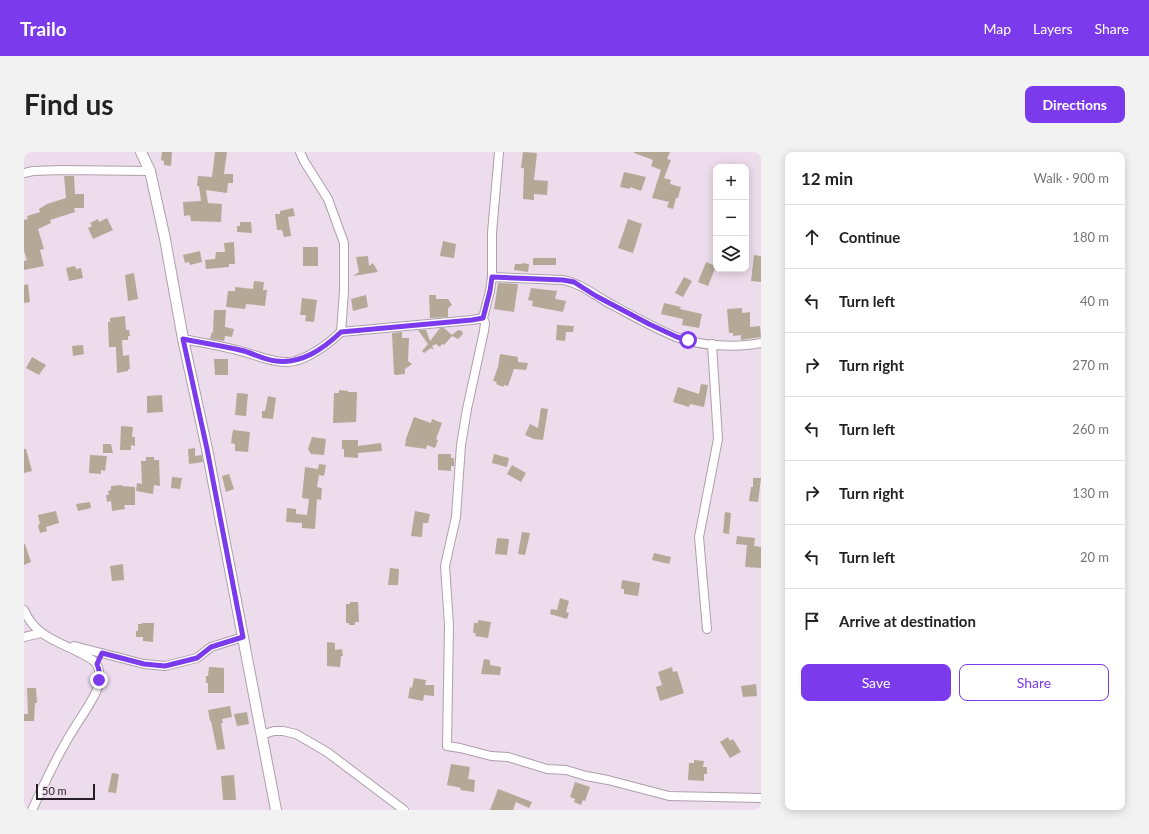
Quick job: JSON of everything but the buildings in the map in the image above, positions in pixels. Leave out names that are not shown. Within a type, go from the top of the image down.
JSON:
[{"type":"street","points":[[141,152],[150,171],[165,239],[183,339],[207,449],[276,810]]},
{"type":"street","points":[[300,152],[328,199],[344,243],[344,291],[341,332]]},
{"type":"street","points":[[499,152],[492,233],[492,277],[483,318],[484,331],[467,409],[461,445],[456,517],[445,566],[449,625],[448,746],[491,756],[508,757],[547,769],[566,770],[669,796],[761,798]]},
{"type":"street","points":[[24,173],[33,171],[62,170],[150,171]]},
{"type":"street","points":[[492,277],[563,280],[574,282],[596,296],[677,337],[712,344],[732,345],[761,343]]},
{"type":"street","points":[[183,339],[243,351],[275,361],[293,361],[313,353],[330,342],[341,332],[483,318]]},
{"type":"street","points":[[707,629],[699,536],[718,439],[712,344]]},
{"type":"street","points":[[24,610],[30,622],[41,634],[82,654],[97,664],[99,670],[99,680],[96,691],[65,743],[32,810]]},
{"type":"street","points":[[24,637],[41,634]]},
{"type":"street","points":[[59,642],[144,664],[165,666],[197,658],[211,647],[243,637]]},
{"type":"street","points":[[97,664],[102,653]]},
{"type":"street","points":[[261,735],[274,730],[283,730],[296,734],[327,752],[404,810]]},
{"type":"route","points":[[99,680],[99,670],[97,664],[102,653],[144,664],[165,666],[197,658],[211,647],[243,637],[207,449],[183,339],[243,351],[275,361],[293,361],[313,353],[330,342],[341,332],[483,318],[492,277],[520,277],[574,282],[596,296],[649,324],[677,337],[688,340]]}]
